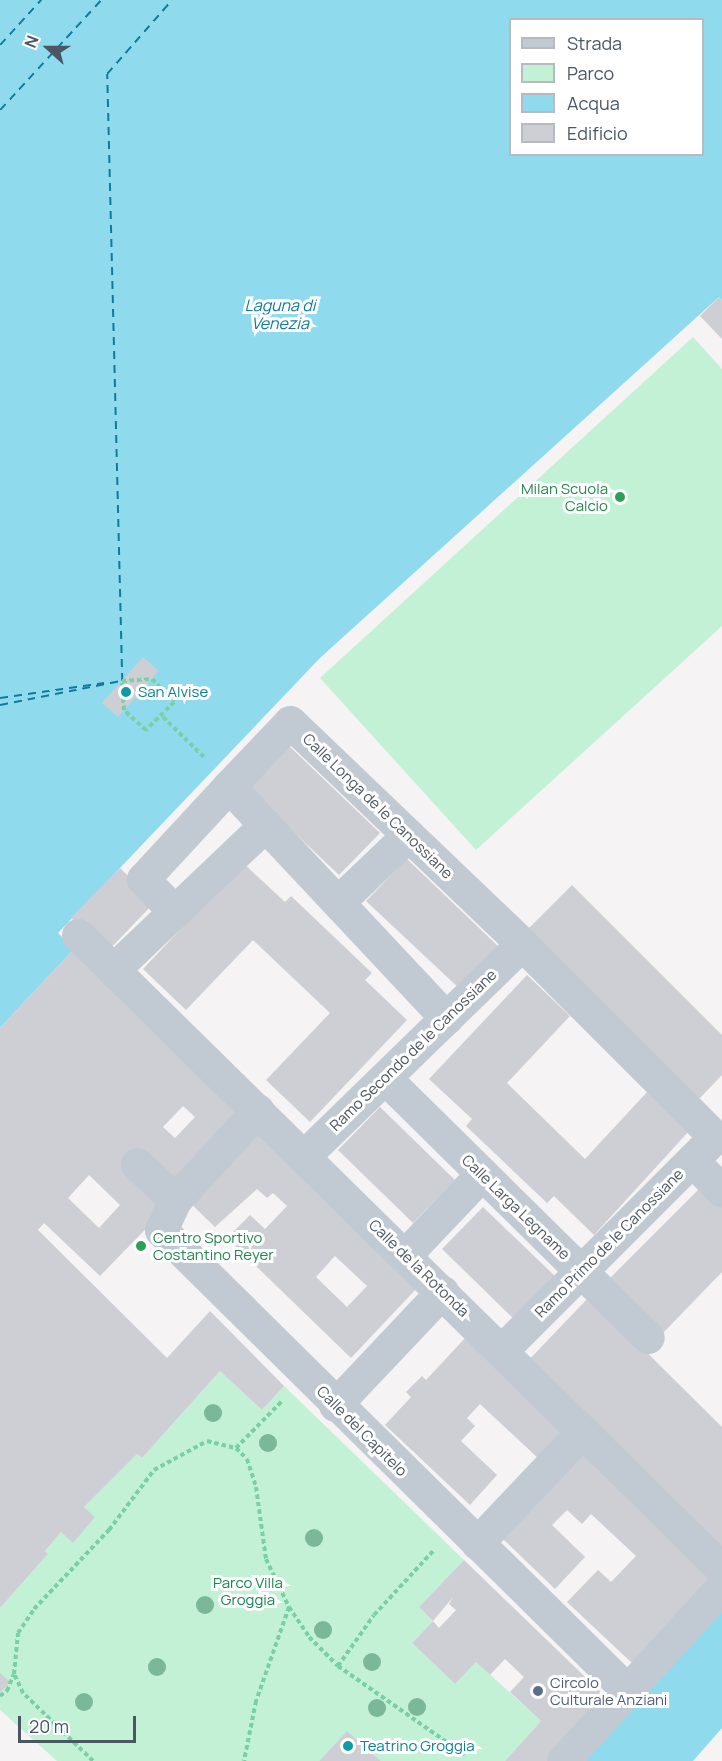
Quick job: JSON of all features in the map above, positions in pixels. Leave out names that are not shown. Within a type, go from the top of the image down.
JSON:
[{"type":"street","name":"Calle Longa de le Canossiane","points":[[229,786],[290,722],[522,944],[715,1137]]},
{"type":"street","points":[[175,912],[143,879],[229,786],[447,1018]]},
{"type":"street","points":[[78,935],[113,970],[265,825]]},
{"type":"street","points":[[338,902],[408,835]]},
{"type":"street","name":"Ramo Secondo de le Canossiane","points":[[304,1156],[522,944]]},
{"type":"street","name":"Calle de la Rotonda","points":[[113,970],[258,1110],[722,1569]]},
{"type":"street","name":"Calle Larga Legname","points":[[385,1078],[648,1337]]},
{"type":"street","points":[[137,1164],[175,1200],[258,1110]]},
{"type":"street","name":"Ramo Primo de le Canossiane","points":[[502,1350],[715,1137]]},
{"type":"street","points":[[692,1160],[722,1191]]},
{"type":"street","points":[[405,1255],[482,1174]]},
{"type":"street","name":"Calle del Capitelo","points":[[175,1200],[160,1230],[335,1405],[627,1690]]},
{"type":"street","points":[[335,1405],[442,1292]]},
{"type":"street","points":[[468,1534],[583,1431]]},
{"type":"street","points":[[563,1761],[722,1587]]},
{"type":"path","points":[[152,680],[174,702],[163,717],[146,730],[124,710],[122,681],[152,680]]},
{"type":"path","points":[[163,717],[229,786]]},
{"type":"path","points":[[236,1448],[307,1376]]},
{"type":"path","points":[[0,1696],[7,1691],[14,1674],[18,1633],[34,1609],[110,1530],[154,1470],[190,1447],[207,1441],[236,1448],[251,1471],[266,1559],[289,1606],[309,1637],[338,1666],[465,1755]]},
{"type":"path","points":[[338,1666],[374,1615],[468,1534]]},
{"type":"path","points":[[244,1761],[256,1701],[279,1642],[289,1606]]},
{"type":"path","points":[[14,1674],[23,1693],[40,1713],[93,1761]]},
{"type":"green space","name":"Milan Scuola Calcio","points":[[693,337],[722,369],[722,626],[476,850],[320,678]]},
{"type":"green space","name":"Parco Villa Groggia","points":[[220,1371],[262,1410],[284,1386],[464,1560],[419,1607],[433,1621],[412,1643],[455,1684],[476,1662],[541,1721],[505,1761],[381,1761],[347,1731],[319,1761],[57,1761],[0,1710],[0,1608],[48,1554],[45,1551],[61,1532],[73,1542],[95,1517],[84,1507],[137,1454],[142,1458]]},
{"type":"water","name":"Laguna di Venezia","points":[[0,0],[722,0],[722,300],[719,297],[320,658],[58,933],[74,949],[0,1028]]},
{"type":"water","points":[[722,1608],[722,1728],[693,1761],[585,1761]]},
{"type":"building","points":[[719,297],[722,300],[722,339],[700,316]]},
{"type":"building","name":"San Alvise","points":[[143,657],[159,671],[118,717],[102,703]]},
{"type":"building","points":[[285,742],[380,833],[339,875],[244,785]]},
{"type":"building","points":[[407,859],[501,949],[462,991],[366,901]]},
{"type":"building","points":[[243,863],[285,902],[291,896],[372,973],[365,980],[407,1020],[310,1122],[266,1080],[330,1013],[253,940],[186,1010],[143,969]]},
{"type":"building","points":[[120,868],[155,902],[107,952],[71,918]]},
{"type":"building","points":[[572,885],[722,1035],[722,1075],[697,1101],[527,930]]},
{"type":"building","points":[[74,949],[245,1116],[177,1188],[168,1206],[100,1276],[44,1223],[38,1230],[167,1358],[210,1311],[284,1386],[262,1410],[220,1371],[142,1458],[137,1454],[84,1507],[95,1517],[73,1543],[61,1532],[45,1551],[48,1554],[0,1608],[0,1028]],"holes":[[[183,1106],[195,1117],[175,1138],[163,1127]],[[89,1175],[120,1205],[99,1228],[68,1198]]]},
{"type":"building","points":[[527,975],[570,1016],[507,1083],[585,1159],[648,1091],[690,1130],[594,1235],[554,1196],[547,1203],[466,1126],[472,1119],[429,1079]]},
{"type":"building","points":[[380,1107],[455,1180],[413,1223],[338,1150]]},
{"type":"building","points":[[259,1125],[418,1287],[351,1358],[227,1238],[250,1215],[265,1229],[287,1206],[273,1193],[267,1198],[257,1189],[215,1227],[188,1201]],"holes":[[[335,1256],[367,1286],[347,1307],[316,1277]]]},
{"type":"building","points":[[701,1187],[722,1207],[722,1272],[663,1333],[608,1280]]},
{"type":"building","points":[[483,1207],[558,1279],[516,1321],[442,1249]]},
{"type":"building","points":[[590,1296],[722,1427],[722,1558],[524,1365]]},
{"type":"building","points":[[467,1336],[567,1430],[539,1459],[480,1404],[467,1418],[475,1426],[461,1441],[497,1475],[470,1505],[385,1425],[411,1397],[406,1392],[422,1376],[426,1380]]},
{"type":"building","points":[[585,1451],[717,1576],[633,1664],[567,1602],[598,1570],[611,1582],[636,1556],[591,1514],[582,1524],[567,1510],[552,1525],[585,1557],[555,1589],[502,1538]]},
{"type":"building","points":[[464,1560],[607,1698],[548,1761],[505,1761],[541,1721],[510,1692],[524,1677],[505,1659],[490,1675],[476,1662],[455,1684],[412,1643],[433,1621],[419,1607]],"holes":[[[453,1597],[449,1604],[456,1610],[439,1628],[433,1621]]]},
{"type":"building","points":[[0,1673],[10,1682],[0,1693]]},
{"type":"building","name":"Teatrino Groggia","points":[[347,1731],[381,1761],[319,1761]]},
{"type":"ferry route","points":[[0,45],[41,0]]},
{"type":"ferry route","points":[[0,110],[101,0]]},
{"type":"ferry route","points":[[122,681],[107,74],[172,0]]},
{"type":"ferry route","points":[[0,705],[121,681]]},
{"type":"ferry route","points":[[0,698],[104,683]]},
{"type":"place","name":"Milan Scuola Calcio","points":[[620,497]]},
{"type":"place","name":"San Alvise","points":[[126,692]]},
{"type":"place","name":"Centro Sportivo Costantino Reyer","points":[[141,1246]]},
{"type":"place","name":"Circolo Culturale Anziani","points":[[538,1691]]},
{"type":"place","name":"Teatrino Groggia","points":[[348,1746]]}]
